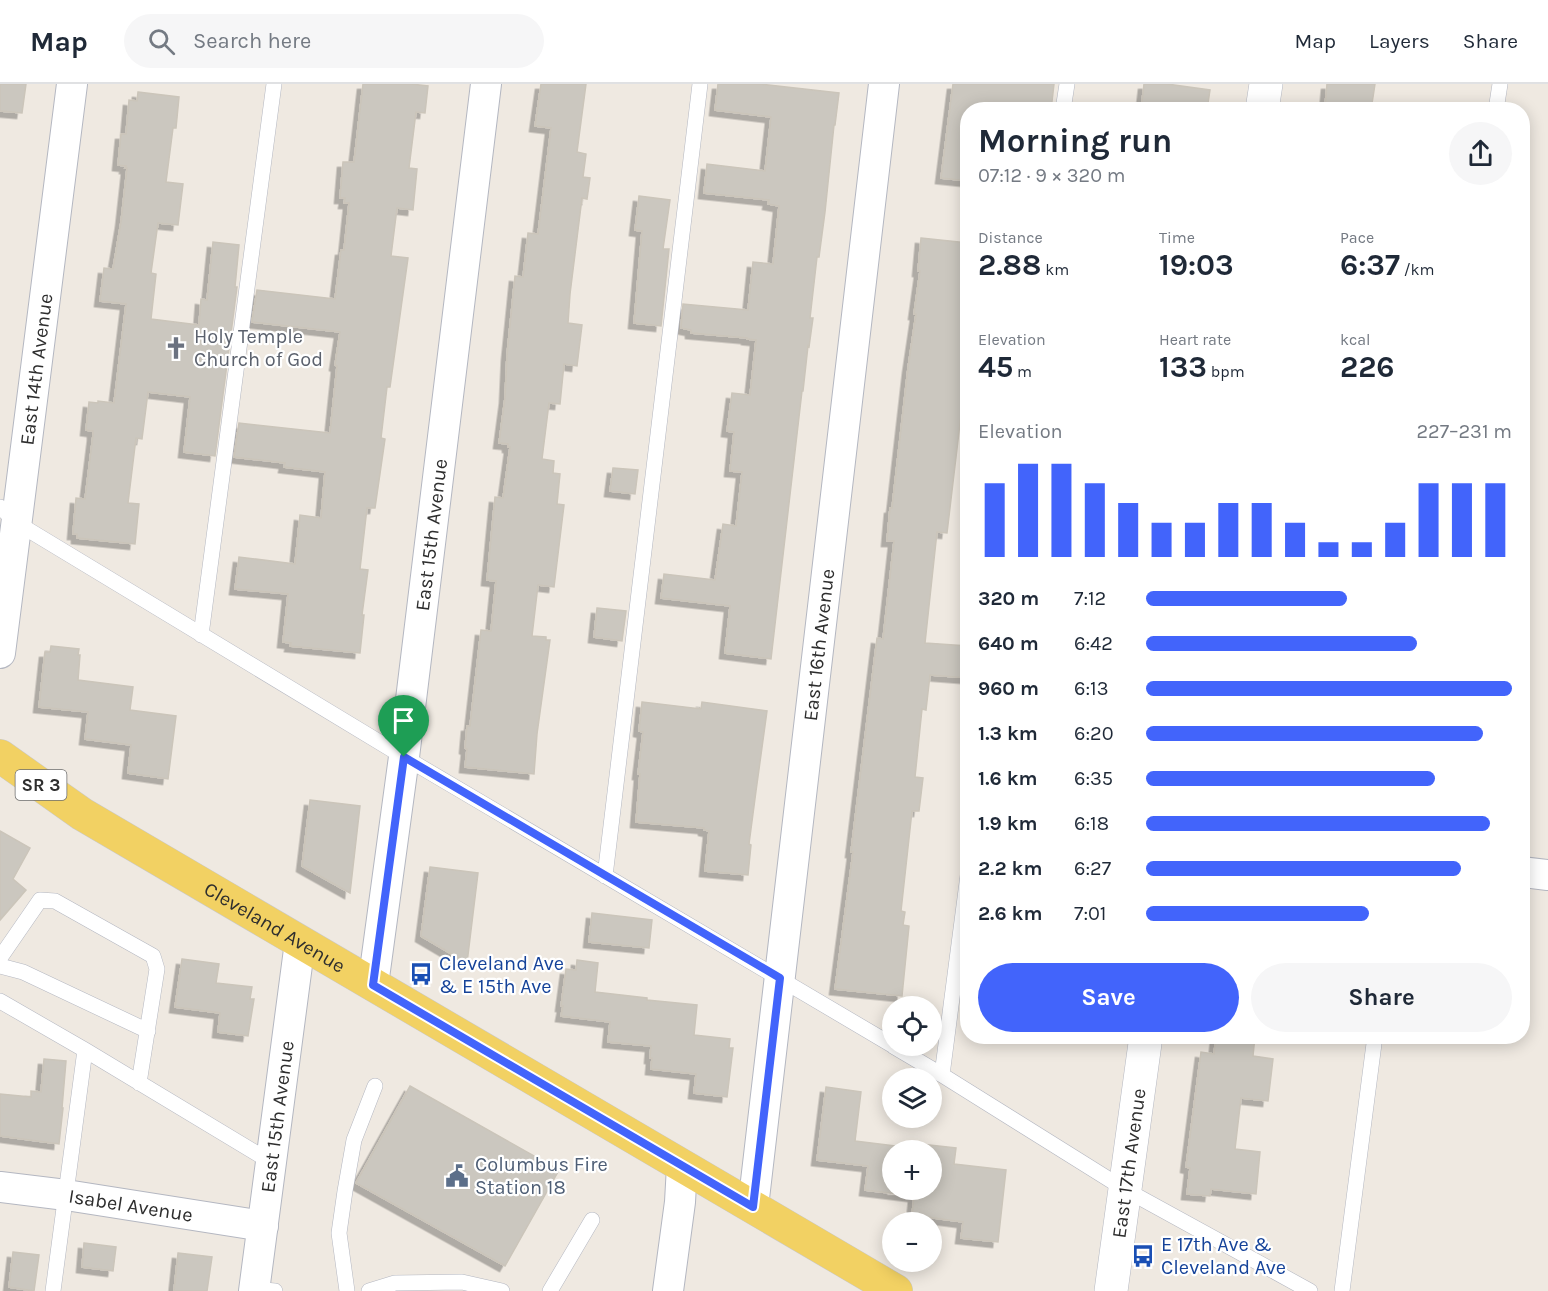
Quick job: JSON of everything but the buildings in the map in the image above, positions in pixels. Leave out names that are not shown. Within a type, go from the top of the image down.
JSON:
[{"type":"main road","name":"Cleveland Avenue","points":[[0,756],[82,814],[896,1291]]},
{"type":"street","name":"East 14th Avenue","points":[[0,653],[9,515],[72,84]]},
{"type":"street","name":"East 15th Avenue","points":[[373,985],[404,757],[486,84]]},
{"type":"street","name":"East 16th Avenue","points":[[753,1207],[884,84]]},
{"type":"street","points":[[1263,102],[1266,84]]},
{"type":"street","points":[[1530,873],[1548,875]]},
{"type":"street","name":"East 15th Avenue","points":[[261,1290],[263,1226],[300,942]]},
{"type":"street","name":"East 17th Avenue","points":[[1111,1291],[1145,1044]]},
{"type":"street","points":[[668,1291],[680,1202],[682,1166]]},
{"type":"street","name":"Isabel Avenue","points":[[0,1187],[263,1226]]},
{"type":"lane","points":[[201,635],[274,84]]},
{"type":"lane","points":[[605,876],[700,84]]},
{"type":"lane","points":[[1065,102],[1067,84]]},
{"type":"lane","points":[[1498,102],[1500,84]]},
{"type":"lane","points":[[9,515],[201,635],[404,757],[882,1038]]},
{"type":"lane","points":[[0,958],[40,900],[55,901],[153,956],[157,969],[139,1083]]},
{"type":"lane","points":[[960,937],[942,1075],[1126,1190],[1310,1291]]},
{"type":"lane","points":[[0,966],[23,972],[148,1031]]},
{"type":"lane","points":[[0,1001],[271,1162]]},
{"type":"lane","points":[[1342,1291],[1374,1044]]},
{"type":"lane","points":[[53,1291],[85,1050]]},
{"type":"lane","points":[[911,1056],[931,1068]]},
{"type":"lane","points":[[347,1291],[339,1233],[354,1140],[375,1086]]},
{"type":"lane","points":[[550,1291],[591,1220]]},
{"type":"lane","points":[[369,1291],[395,1283],[462,1286],[502,1291]]},
{"type":"place","name":"Holy Temple Church of God","points":[[176,348]]},
{"type":"place","name":"Cleveland Ave & E 15th Ave","points":[[421,974]]},
{"type":"place","name":"Columbus Fire Station 18","points":[[457,1176]]},
{"type":"place","name":"E 17th Ave & Cleveland Ave","points":[[1143,1256]]},
{"type":"route","points":[[404,757],[780,978],[753,1207],[373,985],[404,757]]}]
